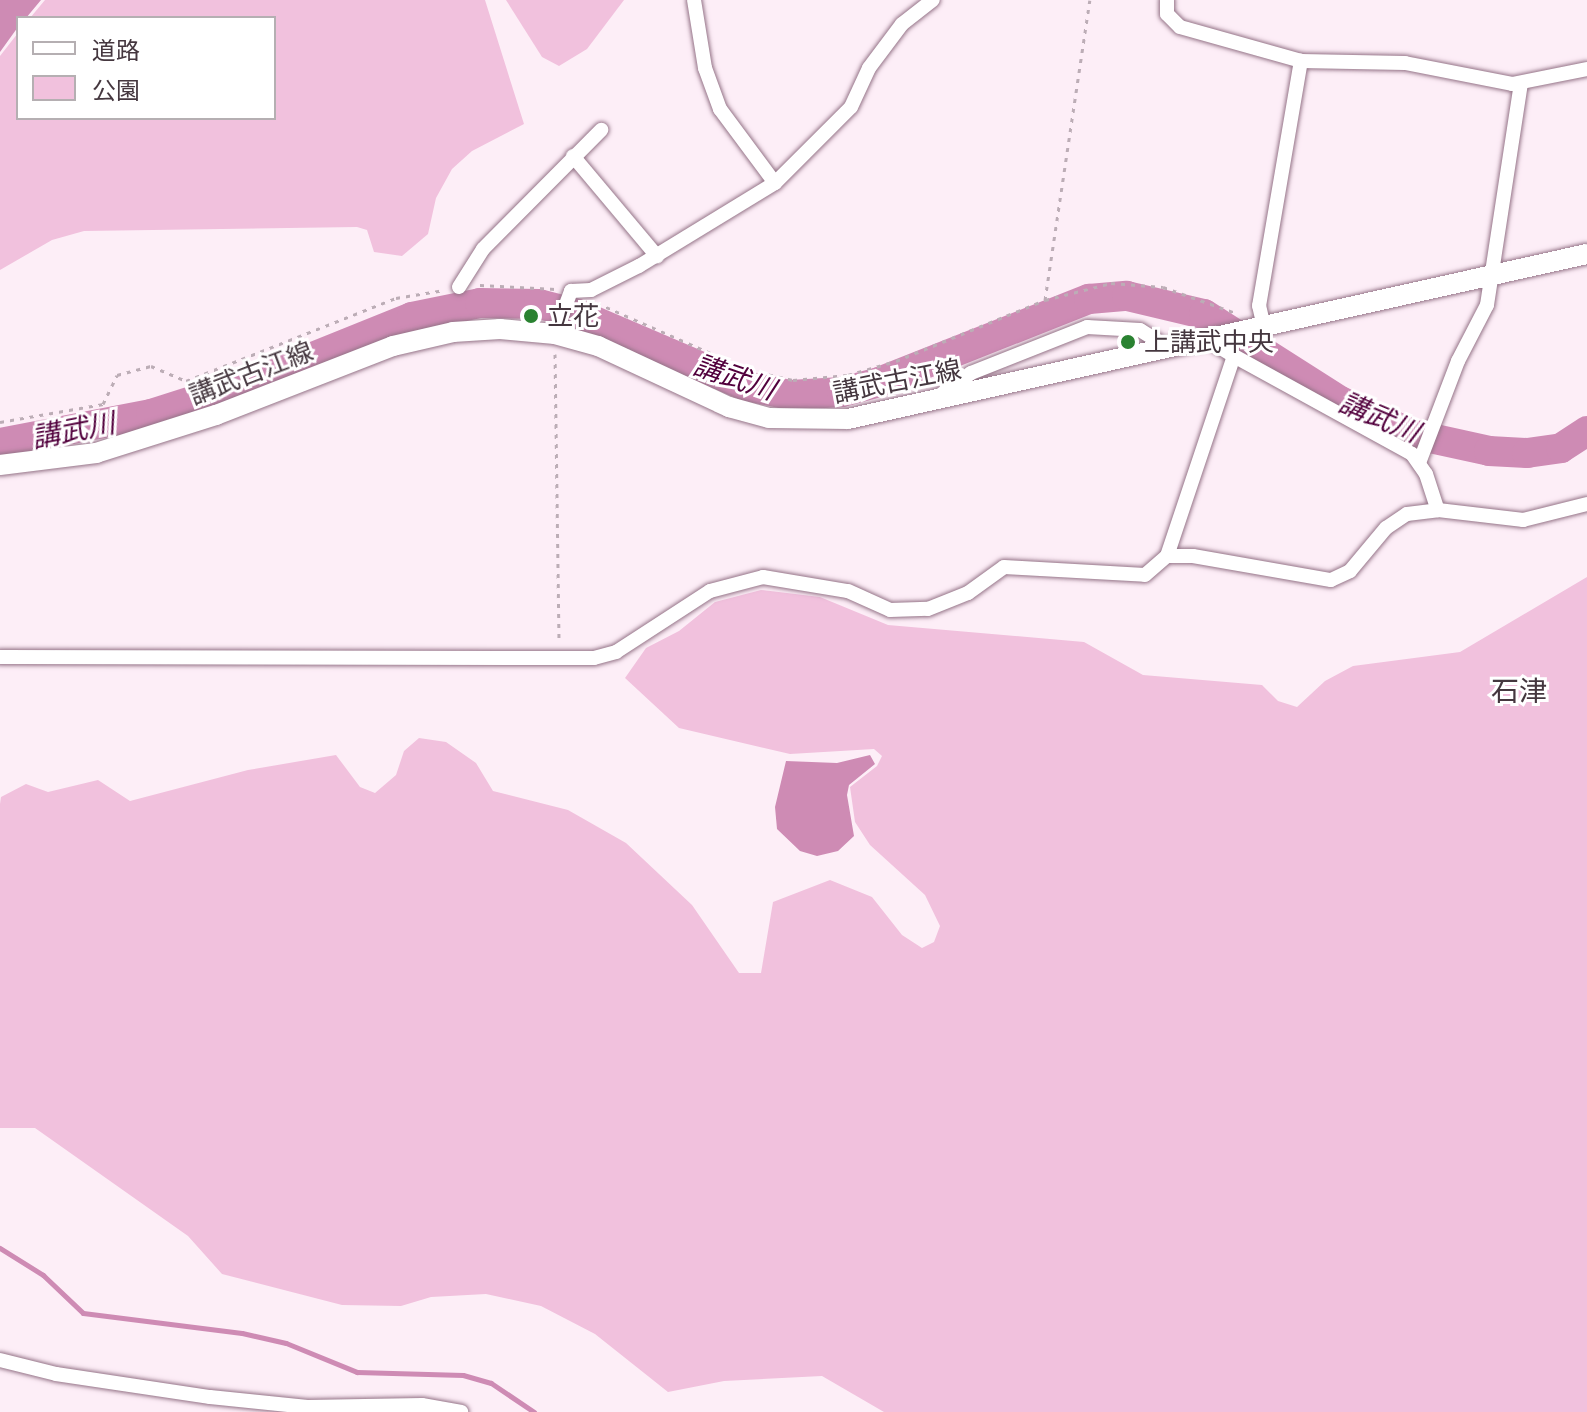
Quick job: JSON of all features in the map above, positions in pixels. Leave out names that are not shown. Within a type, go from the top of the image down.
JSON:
[{"type":"main road","name":"講武古江線","points":[[0,465],[96,453],[393,346],[475,330],[556,326],[729,407],[769,418],[848,419],[1587,254]]},
{"type":"street","points":[[694,0],[705,68],[720,109],[775,183]]},
{"type":"street","points":[[556,326],[568,294],[591,290],[657,256],[775,183],[851,107],[869,68],[902,24],[933,0]]},
{"type":"street","points":[[1167,0],[1167,14],[1180,27],[1301,61],[1405,63],[1521,84],[1544,74],[1587,69]]},
{"type":"street","points":[[1258,328],[1259,306],[1301,61]]},
{"type":"street","points":[[1438,510],[1421,456],[1487,305],[1521,84]]},
{"type":"street","points":[[459,287],[483,249],[601,130]]},
{"type":"street","points":[[573,156],[657,256]]},
{"type":"street","points":[[932,402],[943,389],[971,373],[1087,327],[1140,330],[1171,349]]},
{"type":"street","points":[[1215,339],[1234,356],[1355,426],[1393,440],[1421,456]]},
{"type":"street","points":[[0,657],[559,659],[616,652],[710,591],[763,577],[848,591],[890,610],[928,609],[968,593],[1004,567],[1136,576],[1157,568],[1167,556],[1234,356]]},
{"type":"street","points":[[1167,556],[1193,556],[1331,580],[1350,571],[1395,521],[1438,510],[1523,520],[1587,504]]},
{"type":"street","points":[[0,1360],[56,1374],[210,1397],[307,1407],[422,1405],[461,1412]]},
{"type":"path","points":[[1045,300],[1090,0]]},
{"type":"path","points":[[0,422],[103,404],[117,375],[151,366],[186,381],[396,298],[501,283],[568,294],[749,370],[793,380],[848,375],[896,361],[1045,300],[1111,283],[1138,282],[1237,314]]},
{"type":"path","points":[[556,326],[559,659]]},
{"type":"green space","points":[[45,0],[485,0],[524,124],[472,151],[452,169],[436,198],[428,234],[402,256],[374,252],[367,230],[357,227],[84,231],[52,240],[0,270],[0,56],[16,36],[16,120],[276,120],[276,16],[32,16]]},
{"type":"green space","points":[[506,0],[624,0],[587,49],[559,66],[542,57]]},
{"type":"green space","points":[[1587,577],[1587,1412],[884,1412],[822,1376],[724,1381],[668,1392],[595,1334],[541,1306],[486,1294],[431,1297],[401,1306],[342,1305],[222,1274],[188,1236],[35,1128],[0,1128],[0,804],[1,797],[26,784],[48,792],[98,780],[130,801],[248,770],[336,755],[360,787],[375,793],[396,775],[404,751],[419,738],[446,742],[476,763],[493,791],[568,810],[626,843],[692,905],[739,973],[761,973],[773,902],[830,880],[872,897],[902,935],[922,948],[934,942],[940,926],[925,895],[870,845],[855,822],[850,787],[877,766],[882,756],[874,749],[790,754],[679,728],[625,678],[646,648],[679,631],[715,602],[761,590],[820,597],[888,625],[1084,642],[1143,675],[1262,685],[1278,701],[1297,707],[1325,681],[1353,666],[1460,652]]},
{"type":"shaded area","points":[[0,0],[41,0],[28,16],[16,16],[16,30],[0,52]]},
{"type":"shaded area","points":[[870,755],[875,764],[849,785],[847,795],[854,836],[838,851],[817,856],[800,851],[777,829],[775,807],[786,761],[837,763]]},
{"type":"waterway","name":"講武川","points":[[0,443],[151,414],[248,383],[412,317],[480,303],[539,304],[578,314],[746,386],[790,395],[842,392],[879,382],[1089,299],[1127,296],[1204,314],[1340,401],[1412,434],[1489,451],[1527,453],[1561,448],[1587,431]]},
{"type":"waterway","points":[[0,1248],[43,1275],[83,1313],[242,1333],[286,1343],[357,1372],[463,1375],[491,1383],[534,1412]]},
{"type":"place","name":"立花","points":[[531,316]]},
{"type":"place","name":"上講武中央","points":[[1128,342]]},
{"type":"district","name":"石津","points":[[1519,690]]}]
